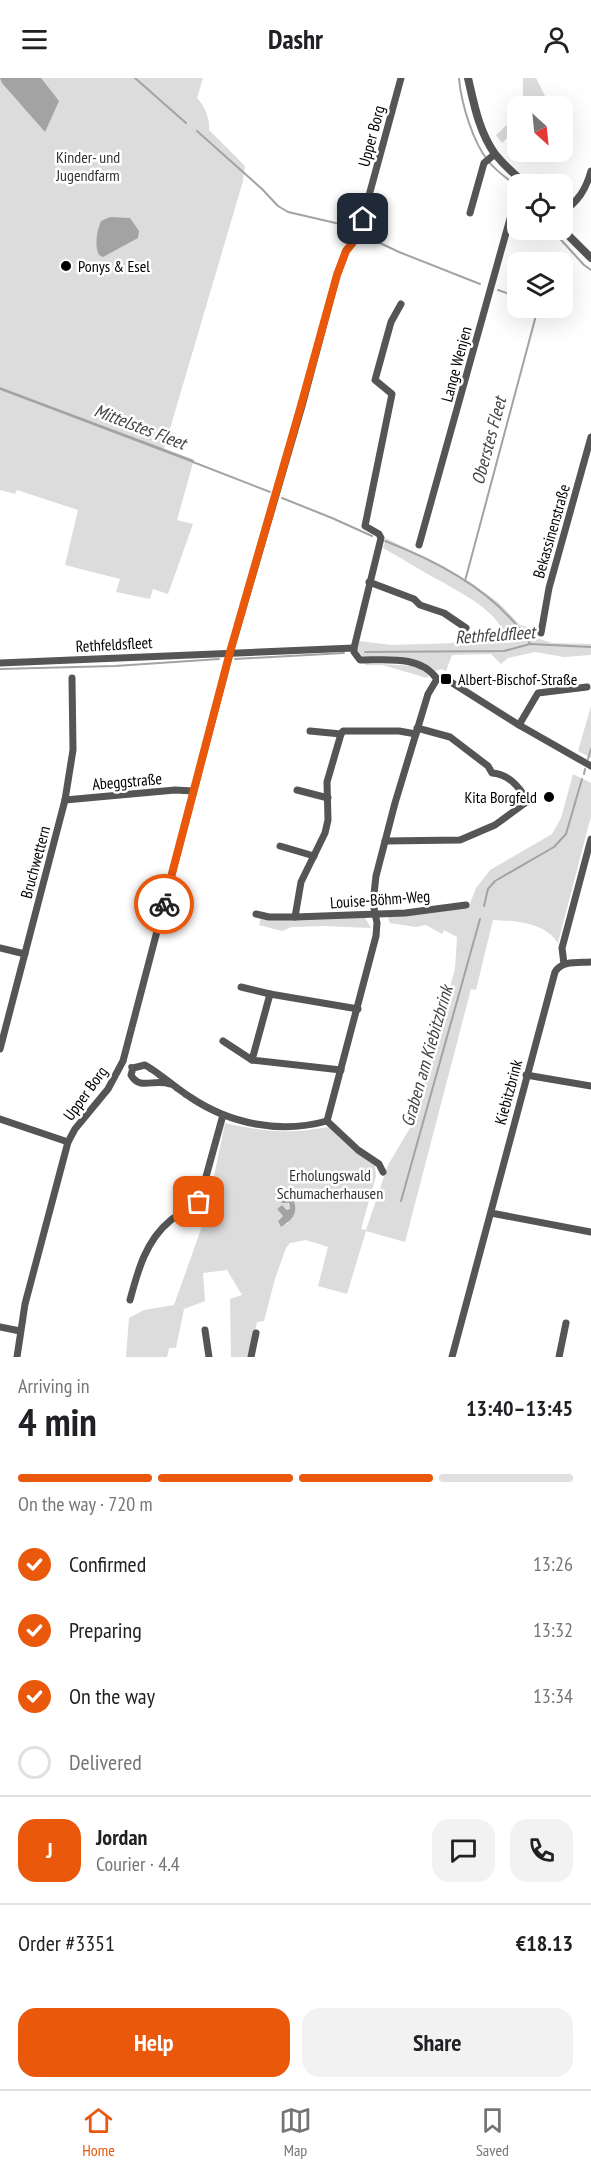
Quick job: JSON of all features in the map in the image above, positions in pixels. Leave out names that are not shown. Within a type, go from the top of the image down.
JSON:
[{"type":"street","name":"Upper Borg","points":[[17,1357],[25,1304],[68,1142],[75,1129],[108,1089],[123,1062],[230,652],[337,275],[346,251],[358,236],[401,78]]},
{"type":"street","points":[[468,78],[490,158],[510,174]]},
{"type":"street","points":[[470,213],[482,166],[490,158]]},
{"type":"street","points":[[573,205],[586,189],[591,171]]},
{"type":"street","name":"Lange Wenjen","points":[[419,545],[507,226]]},
{"type":"street","points":[[573,240],[591,258]]},
{"type":"street","points":[[327,1121],[376,936],[374,892],[385,841],[416,731],[428,694],[435,681],[431,670],[423,664],[360,660],[354,652],[381,538],[379,534],[365,526],[392,394],[375,380],[391,322],[401,304]]},
{"type":"street","name":"Bekassinenstraße","points":[[541,633],[549,588],[591,437]]},
{"type":"street","points":[[369,582],[414,599],[420,605],[444,613],[466,627]]},
{"type":"street","name":"Rethfeldsfleet","points":[[0,663],[354,648]]},
{"type":"street","name":"Bruchwettern","points":[[0,1048],[65,800],[73,750],[72,678]]},
{"type":"street","points":[[435,681],[446,679],[519,725],[591,766]]},
{"type":"street","points":[[519,725],[538,693],[587,687]]},
{"type":"street","points":[[310,731],[341,734],[344,732],[416,731],[450,736],[488,766],[492,773],[502,774],[514,783],[528,801],[495,825],[460,840],[385,841]]},
{"type":"street","points":[[295,917],[301,882],[325,833],[328,820],[327,782],[341,734]]},
{"type":"street","name":"Abeggstraße","points":[[65,800],[193,790]]},
{"type":"street","points":[[297,790],[328,798]]},
{"type":"street","name":"Kiebitzbrink","points":[[452,1357],[555,972],[564,964],[562,948],[591,839]]},
{"type":"street","points":[[280,846],[314,856]]},
{"type":"street","name":"Louise-Böhm-Weg","points":[[256,914],[269,917],[295,917],[375,914],[427,911],[447,906],[466,905]]},
{"type":"street","points":[[0,948],[25,954]]},
{"type":"street","points":[[564,964],[591,962]]},
{"type":"street","points":[[241,987],[358,1009]]},
{"type":"street","points":[[252,1060],[270,994]]},
{"type":"street","points":[[223,1041],[252,1060],[341,1070]]},
{"type":"street","points":[[123,1062],[133,1068],[145,1065],[205,1107],[223,1115],[266,1126],[307,1125],[327,1121]]},
{"type":"street","points":[[133,1068],[131,1075],[138,1083],[155,1081],[170,1084]]},
{"type":"street","points":[[526,1074],[591,1086]]},
{"type":"street","points":[[130,1300],[140,1264],[152,1241],[163,1227],[199,1202],[223,1115]]},
{"type":"street","points":[[0,1119],[68,1142]]},
{"type":"street","points":[[327,1121],[358,1150],[379,1164],[383,1172]]},
{"type":"street","points":[[491,1213],[591,1232]]},
{"type":"street","points":[[559,1357],[566,1323]]},
{"type":"street","points":[[0,1327],[20,1331]]},
{"type":"street","points":[[205,1330],[209,1357]]},
{"type":"street","points":[[251,1357],[256,1334]]},
{"type":"green space","name":"Kinder- und Jugendfarm","points":[[0,78],[203,78],[197,98],[209,121],[209,130],[245,166],[243,181],[164,449],[0,387]]},
{"type":"green space","points":[[523,78],[536,78],[545,96],[523,96]]},
{"type":"green space","points":[[507,125],[507,138],[502,143],[496,135]]},
{"type":"green space","points":[[0,390],[193,463],[177,520],[193,524],[168,594],[153,589],[150,599],[116,592],[120,579],[65,565],[78,510],[17,490],[15,494],[0,490]]},
{"type":"green space","points":[[386,538],[470,582],[499,603],[520,625],[531,628],[530,636],[552,643],[591,644],[591,655],[564,657],[535,652],[508,658],[501,664],[491,654],[452,655],[446,671],[441,669],[436,671],[411,659],[363,657],[357,650],[359,641],[392,645],[487,642],[505,633],[493,617],[478,604],[383,548]]},
{"type":"green space","points":[[366,663],[415,666],[430,674],[427,678],[382,665],[365,665]]},
{"type":"green space","points":[[591,706],[591,758],[578,751]]},
{"type":"green space","name":"Erholungswald Schumacherhausen","points":[[573,774],[591,783],[591,816],[558,943],[545,931],[529,924],[493,920],[476,990],[471,989],[405,1242],[366,1231],[347,1294],[318,1286],[328,1247],[306,1240],[290,1243],[275,1279],[264,1321],[257,1322],[249,1357],[231,1357],[230,1299],[242,1295],[227,1270],[203,1273],[205,1301],[184,1309],[176,1348],[169,1348],[167,1357],[126,1357],[129,1318],[144,1310],[174,1305],[206,1215],[225,1123],[277,1131],[302,1131],[329,1127],[355,1152],[375,1165],[376,1176],[361,1229],[366,1230],[388,1165],[410,1128],[455,969],[457,937],[444,930],[442,934],[426,925],[416,927],[390,923],[387,915],[469,906],[476,888],[490,870],[552,834],[561,818]],"holes":[[[294,1201],[288,1223],[281,1227],[278,1221],[283,1216],[277,1209],[282,1205],[288,1210],[290,1209],[288,1203]]]},
{"type":"green space","points":[[364,916],[371,928],[292,927],[282,931],[259,925],[261,917]]},
{"type":"shaded area","points":[[0,78],[41,78],[59,101],[45,132],[2,83]]},
{"type":"shaded area","points":[[110,217],[130,218],[139,231],[138,238],[103,257],[97,251],[97,234],[101,221]]},
{"type":"shaded area","points":[[0,387],[194,460],[193,463],[0,390]]},
{"type":"shaded area","points":[[288,1199],[294,1201],[295,1213],[281,1227],[278,1221],[283,1216],[277,1209],[282,1205],[287,1210],[290,1209],[289,1203],[281,1203]]},
{"type":"waterway","name":"Oberstes Fleet","points":[[135,78],[186,123]]},
{"type":"waterway","points":[[459,78],[462,99],[473,134],[492,166],[507,178]]},
{"type":"waterway","name":"Oberstes Fleet","points":[[197,131],[278,206],[288,212],[353,227]]},
{"type":"waterway","name":"Oberstes Fleet","points":[[363,235],[480,284]]},
{"type":"waterway","points":[[561,240],[591,270]]},
{"type":"waterway","name":"Oberstes Fleet","points":[[498,290],[507,293]]},
{"type":"waterway","name":"Oberstes Fleet","points":[[465,581],[535,318]]},
{"type":"waterway","name":"Mittelstes Fleet","points":[[193,462],[270,492]]},
{"type":"waterway","name":"Mittelstes Fleet","points":[[282,498],[372,536]]},
{"type":"waterway","name":"Mittelstes Fleet","points":[[385,541],[406,549],[467,581],[502,609],[530,644]]},
{"type":"waterway","name":"Rethfeldfleet","points":[[365,652],[504,651],[530,644],[591,647]]},
{"type":"waterway","name":"Rethfeldfleet","points":[[235,659],[344,653]]},
{"type":"waterway","name":"Rethfeldfleet","points":[[0,669],[115,666],[219,659]]},
{"type":"waterway","name":"Graben am Kiebitzbrink","points":[[588,759],[591,749]]},
{"type":"waterway","name":"Graben am Kiebitzbrink","points":[[584,774],[585,769]]},
{"type":"waterway","name":"Graben am Kiebitzbrink","points":[[484,906],[488,889],[495,881],[554,847],[566,834],[582,779]]},
{"type":"waterway","name":"Graben am Kiebitzbrink","points":[[401,1201],[480,919]]},
{"type":"way so far","points":[[164,904],[123,1062],[133,1068],[145,1065],[190,1098],[223,1115],[199,1202]]},
{"type":"place","name":"Ponys & Esel","points":[[66,266]]},
{"type":"place","name":"Albert-Bischof-Straße","points":[[446,679]]},
{"type":"place","name":"Kita Borgfeld","points":[[549,797]]},
{"type":"route","points":[[164,904],[230,652],[337,275],[346,251],[358,236],[363,219]]}]
